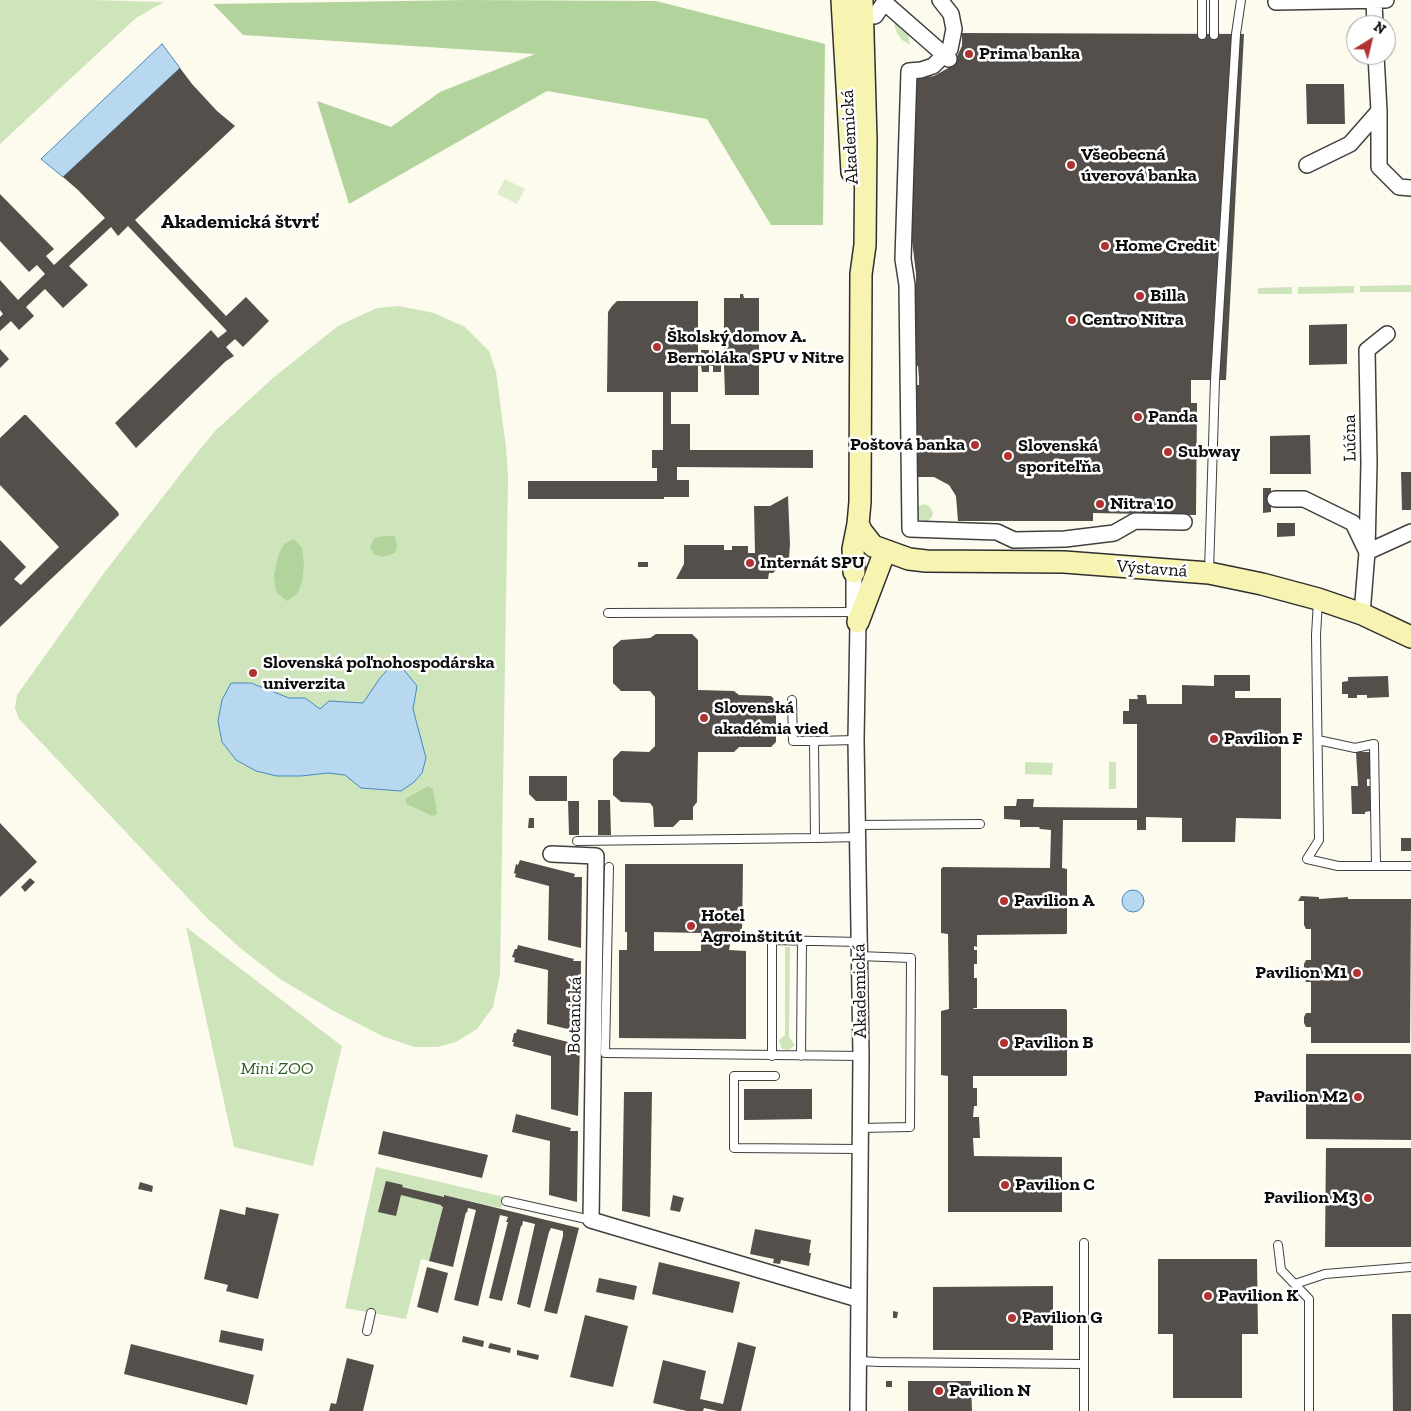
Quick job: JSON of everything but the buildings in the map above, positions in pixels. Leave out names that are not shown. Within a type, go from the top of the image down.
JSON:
[{"type":"street","name":"Akademická","points":[[842,0],[851,138],[855,251],[861,274]]},
{"type":"street","points":[[940,0],[951,14],[954,29],[950,49],[946,57],[933,66],[909,71],[903,259],[907,285],[910,529],[997,532],[1014,540],[1065,539],[1114,533],[1135,521],[1184,522]]},
{"type":"street","points":[[1374,0],[1375,15]]},
{"type":"street","points":[[1276,2],[1386,0]]},
{"type":"street","points":[[869,8],[885,1],[946,57]]},
{"type":"street","name":"Akademická","points":[[858,1411],[861,1056],[856,617],[853,549],[860,502],[861,274],[865,245],[869,8]]},
{"type":"street","points":[[1377,65],[1379,167],[1399,187],[1411,188]]},
{"type":"street","points":[[1307,165],[1350,144],[1379,111]]},
{"type":"street","name":"Lúčna","points":[[1362,614],[1367,552],[1369,463],[1367,350],[1387,334]]},
{"type":"street","points":[[1275,499],[1304,498],[1353,523],[1367,552],[1411,532]]},
{"type":"street","points":[[856,617],[875,580],[885,551],[876,525],[869,512],[860,502]]},
{"type":"street","name":"Výstavná","points":[[858,524],[873,546],[909,559],[926,561],[1064,562],[1208,573],[1262,584],[1318,599],[1362,614],[1411,637]]},
{"type":"street","points":[[854,572],[866,560],[885,551]]},
{"type":"street","points":[[875,580],[909,559]]},
{"type":"street","name":"Botanická","points":[[551,854],[596,856],[591,1220]]},
{"type":"street","points":[[591,1220],[858,1299]]},
{"type":"lane","points":[[1202,0],[1202,35]]},
{"type":"lane","points":[[1214,0],[1214,35]]},
{"type":"lane","points":[[1208,573],[1216,370],[1236,34],[1241,0]]},
{"type":"lane","points":[[1318,599],[1316,635],[1319,840],[1307,859],[1338,866],[1411,866]]},
{"type":"lane","points":[[608,613],[856,617]]},
{"type":"lane","points":[[792,700],[792,741],[856,740]]},
{"type":"lane","points":[[1318,740],[1355,748],[1374,744],[1376,866]]},
{"type":"lane","points":[[814,741],[815,838]]},
{"type":"lane","points":[[577,841],[815,838],[859,831],[980,824]]},
{"type":"lane","points":[[609,867],[605,1053],[861,1056]]},
{"type":"lane","points":[[772,1056],[772,940],[802,941],[910,958],[910,1127],[860,1128]]},
{"type":"lane","points":[[802,941],[802,1056]]},
{"type":"lane","points":[[775,1076],[734,1076],[734,1148],[860,1149]]},
{"type":"lane","points":[[506,1201],[591,1220]]},
{"type":"lane","points":[[1084,1243],[1084,1411]]},
{"type":"lane","points":[[1278,1245],[1281,1270],[1309,1299],[1309,1411]]},
{"type":"lane","points":[[1295,1284],[1325,1274],[1411,1267]]},
{"type":"lane","points":[[368,1331],[371,1313]]},
{"type":"lane","points":[[858,1360],[879,1362],[1084,1364]]},
{"type":"green space","points":[[0,0],[164,2],[136,18],[0,144]]},
{"type":"green space","points":[[467,0],[656,1],[825,44],[823,225],[771,225],[707,119],[547,91],[349,204],[317,101],[391,127],[440,92],[535,54],[243,35],[213,4]]},
{"type":"green space","points":[[894,24],[899,25],[908,34],[910,45],[902,40]]},
{"type":"green space","points":[[505,179],[525,189],[517,204],[497,194]]},
{"type":"green space","points":[[1411,285],[1411,292],[1360,292],[1360,286]]},
{"type":"green space","points":[[1354,286],[1354,293],[1298,294],[1298,287]]},
{"type":"green space","points":[[1292,287],[1292,294],[1258,294],[1258,288]]},
{"type":"green space","points":[[399,306],[434,313],[465,327],[489,351],[496,372],[508,477],[500,974],[493,1007],[477,1029],[456,1042],[438,1047],[414,1047],[382,1036],[332,1010],[280,979],[240,948],[207,918],[19,719],[15,708],[17,695],[104,573],[215,431],[273,378],[338,326],[377,308]]},
{"type":"green space","points":[[924,504],[930,507],[933,513],[932,517],[926,523],[917,523],[916,507]]},
{"type":"green space","points":[[395,536],[397,547],[395,553],[383,557],[374,554],[370,547],[374,538]]},
{"type":"green space","points":[[294,539],[302,548],[304,564],[302,582],[297,594],[287,601],[276,592],[274,576],[278,556],[284,544]]},
{"type":"green space","points":[[1025,762],[1053,763],[1052,775],[1025,774]]},
{"type":"green space","points":[[1109,762],[1116,762],[1116,789],[1109,789]]},
{"type":"green space","points":[[428,786],[433,789],[437,814],[432,816],[407,804],[405,799]]},
{"type":"green space","name":"Mini ZOO","points":[[186,927],[342,1046],[313,1166],[234,1147]]},
{"type":"green space","points":[[785,947],[790,947],[789,1037],[795,1045],[789,1050],[782,1049],[779,1040],[785,1035]]},
{"type":"green space","points":[[376,1167],[504,1197],[501,1208],[444,1195],[441,1206],[443,1207],[429,1261],[421,1259],[406,1319],[345,1308]]},
{"type":"water","points":[[162,44],[180,68],[63,177],[41,159]]},
{"type":"water","points":[[390,667],[404,670],[417,686],[413,709],[426,758],[422,773],[414,782],[401,791],[361,788],[345,775],[328,773],[277,776],[256,771],[236,760],[222,742],[218,721],[222,700],[231,683],[251,683],[289,698],[305,698],[320,709],[329,701],[363,703]]},
{"type":"water","points":[[1133,890],[1141,893],[1144,901],[1141,909],[1133,912],[1125,909],[1122,901],[1125,893]]},
{"type":"place","name":"Prima banka","points":[[969,54]]},
{"type":"place","name":"Všeobecná úverová banka","points":[[1071,165]]},
{"type":"place","name":"Home Credit","points":[[1105,246]]},
{"type":"place","name":"Billa","points":[[1140,296]]},
{"type":"place","name":"Centro Nitra","points":[[1072,320]]},
{"type":"place","name":"Školský domov A. Bernoláka SPU v Nitre","points":[[657,347]]},
{"type":"place","name":"Panda","points":[[1138,417]]},
{"type":"place","name":"Poštová banka","points":[[975,445]]},
{"type":"place","name":"Subway","points":[[1168,452]]},
{"type":"place","name":"Slovenská sporiteľňa","points":[[1008,456]]},
{"type":"place","name":"Nitra 10","points":[[1100,504]]},
{"type":"place","name":"Internát SPU","points":[[750,563]]},
{"type":"place","name":"Slovenská poľnohospodárska univerzita","points":[[253,673]]},
{"type":"place","name":"Slovenská akadémia vied","points":[[704,718]]},
{"type":"place","name":"Pavilion F","points":[[1214,739]]},
{"type":"place","name":"Pavilion A","points":[[1004,901]]},
{"type":"place","name":"Hotel Agroinštitút","points":[[691,926]]},
{"type":"place","name":"Pavilion M1","points":[[1357,973]]},
{"type":"place","name":"Pavilion B","points":[[1004,1043]]},
{"type":"place","name":"Pavilion M2","points":[[1358,1097]]},
{"type":"place","name":"Pavilion C","points":[[1005,1185]]},
{"type":"place","name":"Pavilion M3","points":[[1368,1198]]},
{"type":"place","name":"Pavilion K","points":[[1208,1296]]},
{"type":"place","name":"Pavilion G","points":[[1012,1318]]},
{"type":"place","name":"Pavilion N","points":[[939,1391]]},
{"type":"district","name":"Akademická štvrť","points":[[240,222]]}]
